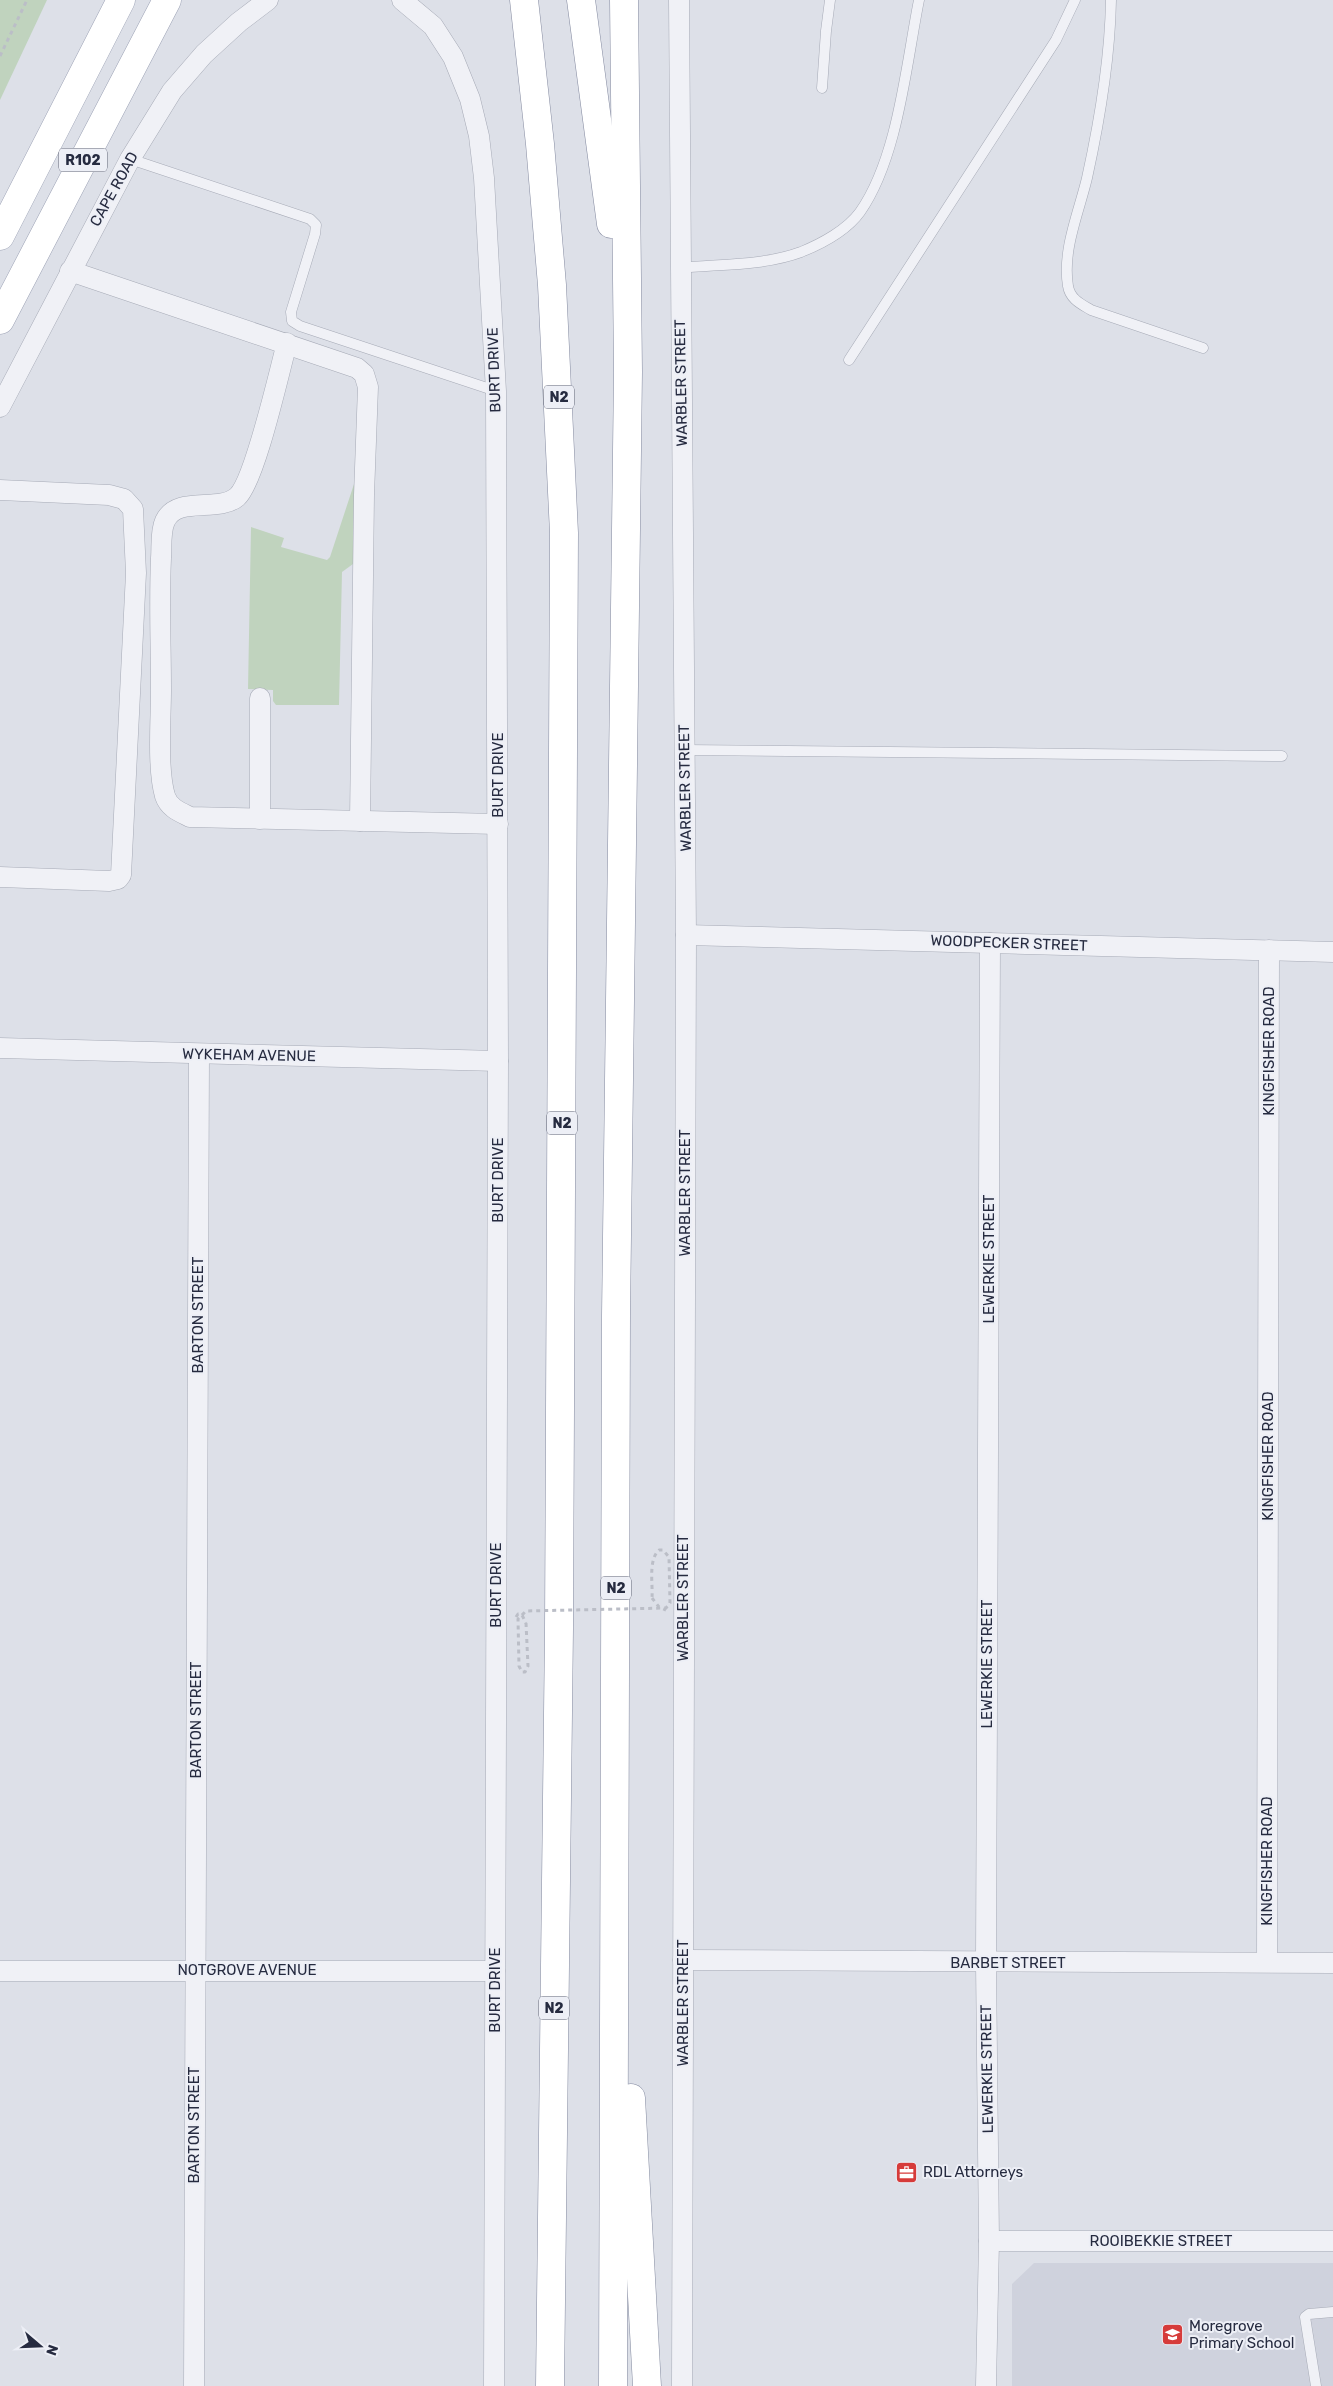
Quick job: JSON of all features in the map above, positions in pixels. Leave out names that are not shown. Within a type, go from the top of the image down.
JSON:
[{"type":"main road","name":"R102","points":[[0,236],[121,0]]},
{"type":"main road","name":"R102","points":[[0,320],[167,0]]},
{"type":"main road","points":[[513,0],[543,179]]},
{"type":"main road","name":"N2","points":[[524,0],[543,179],[555,329],[564,533],[559,1619],[550,2386]]},
{"type":"main road","name":"N2","points":[[581,0],[602,146],[628,372],[616,1316],[616,1859],[613,2386]]},
{"type":"main road","points":[[624,0],[628,372]]},
{"type":"main road","points":[[616,1859],[647,2386]]},
{"type":"street","name":"CAPE ROAD","points":[[0,407],[130,159],[172,90],[204,54],[238,22],[268,0]]},
{"type":"street","name":"BURT DRIVE","points":[[402,0],[433,26],[453,57],[470,100],[479,136],[484,178],[496,391],[498,1061],[494,2386]]},
{"type":"street","name":"WARBLER STREET","points":[[679,0],[686,935],[682,2386]]},
{"type":"street","points":[[70,271],[287,343],[357,368],[364,374],[368,387],[364,495],[360,821]]},
{"type":"street","points":[[287,343],[257,454],[243,489],[236,498],[224,502],[181,508],[171,513],[163,528],[160,579],[162,769],[165,797],[175,810],[190,817],[498,824]]},
{"type":"street","points":[[0,490],[109,495],[124,499],[133,510],[136,573],[121,874],[118,879],[109,881],[0,877]]},
{"type":"street","points":[[260,698],[260,818]]},
{"type":"street","name":"WOODPECKER STREET","points":[[686,935],[1333,952]]},
{"type":"street","name":"LEWERKIE STREET","points":[[986,2386],[988,2241],[986,1963],[990,943]]},
{"type":"street","name":"KINGFISHER ROAD","points":[[1267,1961],[1269,950]]},
{"type":"street","name":"WYKEHAM AVENUE","points":[[0,1048],[498,1061]]},
{"type":"street","name":"BARTON STREET","points":[[194,2386],[199,1054]]},
{"type":"street","name":"BARBET STREET","points":[[683,1960],[986,1963],[1333,1962]]},
{"type":"street","name":"NOTGROVE AVENUE","points":[[0,1971],[495,1971]]},
{"type":"street","name":"ROOIBEKKIE STREET","points":[[988,2241],[1333,2241]]},
{"type":"lane","points":[[822,88],[830,0]]},
{"type":"lane","points":[[680,268],[770,260],[800,252],[825,240],[859,214],[880,174],[890,149],[919,0]]},
{"type":"lane","points":[[849,360],[1056,40],[1075,0]]},
{"type":"lane","points":[[1111,0],[1111,34],[1105,88],[1071,239],[1068,288],[1076,302],[1091,310],[1203,348]]},
{"type":"lane","points":[[130,159],[310,219],[316,226],[315,234],[291,312],[292,321],[300,326],[496,391]]},
{"type":"lane","points":[[684,750],[1282,756]]},
{"type":"lane","points":[[1316,2386],[1305,2317],[1309,2314],[1333,2312]]},
{"type":"path","points":[[0,56],[28,0]]},
{"type":"path","points":[[526,1623],[528,1666],[525,1672],[522,1672],[519,1666],[518,1619],[526,1611],[666,1608],[670,1603],[669,1557],[663,1550],[655,1553],[653,1560],[652,1598]]},
{"type":"shaded area","name":"Moregrove Primary School","points":[[1034,2263],[1333,2263],[1333,2386],[1012,2386],[1012,2284]]},
{"type":"green space","points":[[0,0],[47,0],[0,100]]},
{"type":"green space","points":[[356,478],[353,564],[342,572],[339,705],[276,705],[273,701],[273,690],[248,689],[251,527],[284,538],[281,547],[327,560],[330,557]]},
{"type":"place","name":"RDL Attorneys","points":[[907,2172]]},
{"type":"place","name":"Moregrove Primary School","points":[[1173,2335]]}]
